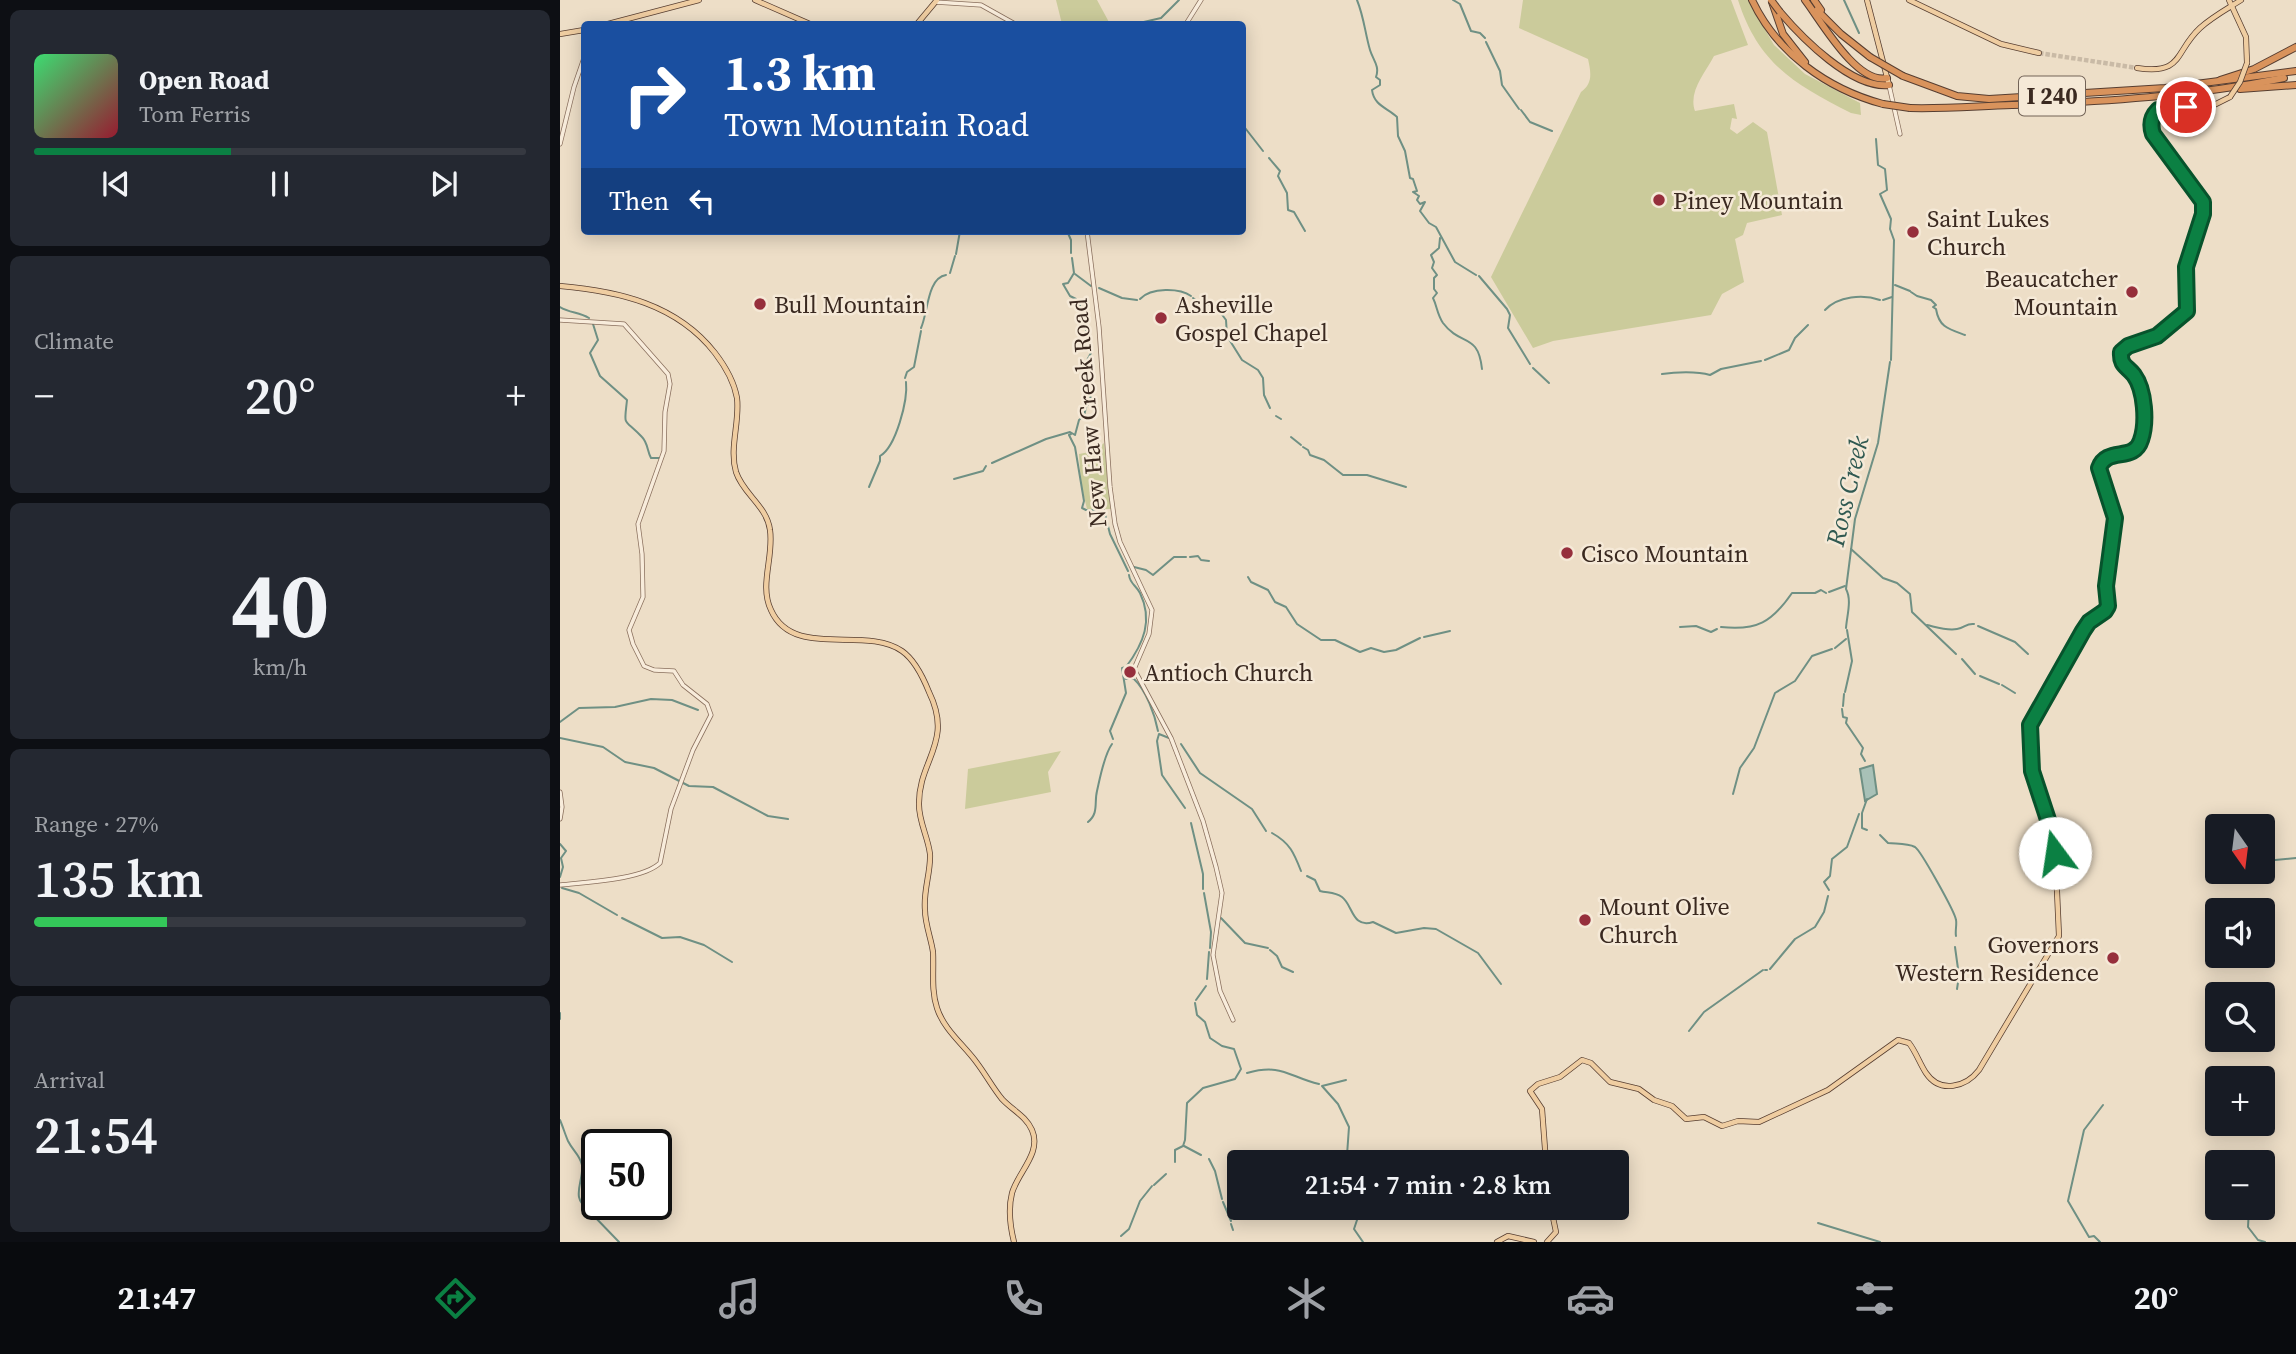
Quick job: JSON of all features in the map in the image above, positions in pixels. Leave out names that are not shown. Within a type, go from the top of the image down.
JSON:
[{"type":"highway","name":"I 240","points":[[1752,0],[1782,45],[1808,69],[1862,98],[1910,108],[1966,108],[2179,94],[2296,74]]},
{"type":"highway","points":[[1771,0],[1780,27],[1790,45],[1808,65],[1830,83]]},
{"type":"highway","points":[[1771,0],[1809,42],[1841,67],[1868,81],[1888,81]]},
{"type":"highway","name":"I 240","points":[[1809,0],[1830,23],[1870,57],[1903,76],[1957,96],[1989,99],[2097,93],[2296,74]]},
{"type":"highway","points":[[1809,0],[1843,51],[1856,65],[1876,79],[1888,81]]},
{"type":"highway","points":[[2205,84],[2247,72],[2296,47]]},
{"type":"highway","points":[[2179,94],[2296,85]]},
{"type":"main road","points":[[618,21],[699,0]]},
{"type":"main road","points":[[755,0],[803,21]]},
{"type":"main road","points":[[1867,0],[1888,81]]},
{"type":"main road","points":[[1909,0],[2001,44],[2039,53]]},
{"type":"main road","points":[[2137,68],[2160,69],[2174,63],[2200,29],[2231,3],[2241,0]]},
{"type":"main road","points":[[919,21],[936,1]]},
{"type":"main road","points":[[1545,1150],[1542,1109],[1530,1091],[1538,1084],[1560,1077],[1579,1060],[1591,1063],[1610,1083],[1639,1089],[1654,1100],[1672,1107],[1686,1119],[1704,1117],[1722,1126],[1738,1121],[1759,1122],[1835,1087],[1898,1040],[1909,1043],[1927,1075],[1941,1084],[1962,1084],[1972,1079],[1979,1070],[2059,936],[2054,841],[2032,771],[2030,725],[2083,631],[2089,622],[2108,606],[2106,586],[2115,518],[2099,468],[2110,456],[2129,454],[2137,449],[2144,421],[2137,382],[2122,364],[2121,352],[2128,346],[2157,336],[2184,316],[2188,307],[2186,267],[2203,214],[2203,202],[2153,134],[2151,122],[2157,112],[2165,108],[2223,103],[2241,82],[2247,63],[2246,37],[2231,3]]},
{"type":"main road","points":[[560,34],[581,30]]},
{"type":"main road","points":[[560,286],[621,295],[648,303],[686,325],[711,349],[730,379],[737,398],[734,454],[737,474],[763,510],[770,527],[766,594],[774,616],[786,629],[802,635],[892,646],[910,658],[929,690],[938,715],[939,733],[919,804],[930,856],[925,909],[933,951],[934,997],[939,1014],[952,1033],[976,1061],[1002,1099],[1026,1120],[1032,1130],[1033,1153],[1016,1181],[1009,1204],[1014,1242]]},
{"type":"main road","points":[[1547,1242],[1556,1232],[1554,1220]]},
{"type":"main road","points":[[1497,1242],[1508,1236],[1534,1242]]},
{"type":"street","points":[[1188,21],[1201,0]]},
{"type":"street","points":[[936,1],[981,5],[1010,21]]},
{"type":"street","points":[[560,144],[581,67]]},
{"type":"street","points":[[1888,81],[1899,134]]},
{"type":"street","name":"New Haw Creek Road","points":[[1088,235],[1099,327],[1110,487],[1116,530],[1152,610],[1149,634],[1134,669],[1171,738],[1203,821],[1219,875],[1221,901],[1213,956],[1220,993],[1233,1020]]},
{"type":"street","points":[[560,320],[624,324],[668,374],[670,384],[665,412],[664,451],[638,524],[643,591],[631,622],[630,634],[644,666],[654,670],[674,671],[683,685],[707,705],[711,715],[693,750],[671,809],[660,863],[642,872],[560,885]]},
{"type":"street","points":[[560,792],[560,819]]},
{"type":"green space","points":[[1056,0],[1097,0],[1108,21],[1061,21]]},
{"type":"green space","points":[[1523,0],[1731,0],[1748,45],[1714,56],[1702,76],[1693,104],[1695,111],[1734,104],[1737,119],[1732,118],[1730,129],[1737,134],[1753,122],[1767,132],[1782,215],[1747,223],[1743,235],[1735,239],[1744,282],[1722,294],[1711,315],[1553,341],[1533,348],[1491,277],[1581,92],[1588,85],[1590,73],[1588,59],[1519,28]]},
{"type":"green space","points":[[1738,0],[1748,0],[1774,45],[1805,74],[1860,103],[1861,115],[1851,113],[1813,92],[1781,70],[1757,41]]},
{"type":"green space","points":[[1104,443],[1111,509],[1087,509],[1081,484],[1079,454],[1095,451]]},
{"type":"green space","points":[[1061,751],[1048,772],[1051,792],[965,809],[968,769]]},
{"type":"shaded area","points":[[1873,765],[1877,794],[1865,801],[1860,769]]},
{"type":"waterway","points":[[1148,21],[1161,18],[1179,0]]},
{"type":"waterway","points":[[1357,0],[1377,66],[1376,77],[1380,80],[1380,85],[1372,90],[1373,95],[1378,103],[1397,117],[1398,136],[1405,151],[1410,178],[1413,179],[1417,191],[1413,192],[1419,196],[1417,200],[1420,204],[1425,202],[1420,211],[1429,223],[1436,227],[1455,262],[1476,275]]},
{"type":"waterway","points":[[1453,0],[1460,4],[1471,31],[1480,33],[1485,38]]},
{"type":"waterway","name":"Ross Creek","points":[[1844,0],[1859,33]]},
{"type":"waterway","points":[[1486,42],[1500,71],[1502,85],[1519,109]]},
{"type":"waterway","points":[[1521,110],[1530,122],[1552,131]]},
{"type":"waterway","points":[[1246,129],[1263,151]]},
{"type":"waterway","name":"Ross Creek","points":[[1876,139],[1878,165],[1885,169],[1887,190],[1880,194],[1891,219],[1890,229],[1894,240],[1891,360]]},
{"type":"waterway","points":[[1269,158],[1280,171],[1278,176],[1287,193],[1288,210],[1294,212],[1305,231]]},
{"type":"waterway","points":[[956,254],[959,235]]},
{"type":"waterway","points":[[1069,235],[1071,253]]},
{"type":"waterway","points":[[1440,238],[1439,248],[1431,255],[1434,262],[1432,268],[1437,275],[1434,278],[1434,289],[1437,293],[1433,298],[1443,323],[1477,350],[1482,369]]},
{"type":"waterway","points":[[950,273],[955,256]]},
{"type":"waterway","points":[[992,463],[1046,439],[1070,432],[1075,435],[1079,420],[1091,401],[1085,364],[1091,353],[1086,329],[1088,320],[1076,299],[1070,296],[1063,284],[1068,283],[1074,273],[1072,258]]},
{"type":"waterway","points":[[1075,274],[1091,286]]},
{"type":"waterway","points":[[921,328],[935,282],[946,275]]},
{"type":"waterway","points":[[1479,276],[1507,309],[1510,315],[1508,328],[1530,364]]},
{"type":"waterway","points":[[1895,285],[1910,291]]},
{"type":"waterway","points":[[1099,288],[1122,298],[1137,300]]},
{"type":"waterway","points":[[1140,299],[1151,292],[1166,290],[1180,291],[1191,296]]},
{"type":"waterway","points":[[1911,292],[1931,300],[1936,305],[1933,307],[1942,324],[1965,335]]},
{"type":"waterway","points":[[1825,310],[1830,305],[1851,297],[1880,300]]},
{"type":"waterway","points":[[1883,300],[1892,297]]},
{"type":"waterway","points":[[1193,298],[1203,305],[1215,305],[1226,320],[1227,336],[1242,360],[1258,370],[1263,378],[1264,395],[1270,408]]},
{"type":"waterway","points":[[560,307],[589,318]]},
{"type":"waterway","points":[[593,324],[598,340],[590,353],[600,376],[627,400],[626,422],[644,439],[651,458],[659,458]]},
{"type":"waterway","points":[[1765,360],[1789,350],[1795,338],[1808,325]]},
{"type":"waterway","points":[[905,378],[907,372],[914,367],[921,331]]},
{"type":"waterway","points":[[1662,374],[1686,372],[1710,375],[1721,369],[1761,361]]},
{"type":"waterway","name":"Ross Creek","points":[[1846,628],[1849,603],[1846,589],[1855,519],[1878,443],[1890,362]]},
{"type":"waterway","points":[[1533,368],[1549,383]]},
{"type":"waterway","points":[[869,487],[880,456],[891,443],[900,422],[906,382]]},
{"type":"waterway","points":[[1276,416],[1281,419]]},
{"type":"waterway","points":[[1071,434],[1069,435],[1075,447],[1084,501],[1082,508],[1104,510],[1110,534],[1128,571]]},
{"type":"waterway","points":[[1291,437],[1301,445]]},
{"type":"waterway","points":[[1303,447],[1310,455],[1324,460],[1343,475],[1367,475],[1406,487]]},
{"type":"waterway","points":[[954,479],[983,471],[986,466]]},
{"type":"waterway","points":[[1851,549],[1883,578],[1897,583],[1910,594],[1912,612],[1956,654]]},
{"type":"waterway","points":[[1190,557],[1198,556],[1201,560],[1209,561]]},
{"type":"waterway","points":[[1134,567],[1153,575],[1174,557],[1186,557]]},
{"type":"waterway","points":[[1113,739],[1110,731],[1126,693],[1122,668],[1126,667],[1138,649],[1146,622],[1144,603],[1129,575]]},
{"type":"waterway","points":[[1248,577],[1251,582],[1268,590],[1275,602],[1286,607],[1297,624],[1321,640],[1335,640],[1360,652],[1371,648],[1384,652],[1396,650],[1420,638]]},
{"type":"waterway","points":[[1829,592],[1845,586]]},
{"type":"waterway","points":[[1721,627],[1754,626],[1770,618],[1792,593],[1815,593],[1821,590],[1826,593]]},
{"type":"waterway","points":[[1927,625],[1953,629],[1974,624]]},
{"type":"waterway","points":[[1680,627],[1696,626],[1711,632],[1717,629]]},
{"type":"waterway","points":[[1978,626],[2015,642],[2028,654]]},
{"type":"waterway","name":"Ross Creek","points":[[1845,692],[1852,661],[1847,630]]},
{"type":"waterway","points":[[1424,637],[1450,631]]},
{"type":"waterway","points":[[1835,648],[1846,639]]},
{"type":"waterway","points":[[1733,794],[1740,768],[1754,748],[1775,693],[1795,681],[1812,656],[1832,649]]},
{"type":"waterway","points":[[1962,659],[1975,674]]},
{"type":"waterway","points":[[1980,676],[1999,684]]},
{"type":"waterway","points":[[1126,679],[1134,679],[1146,696],[1158,731]]},
{"type":"waterway","points":[[2002,685],[2015,693]]},
{"type":"waterway","name":"Ross Creek","points":[[1843,706],[1844,694]]},
{"type":"waterway","points":[[560,722],[579,708],[615,707],[651,699],[672,700],[698,710]]},
{"type":"waterway","name":"Ross Creek","points":[[1842,709],[1843,717],[1847,718],[1846,723],[1863,748],[1861,754],[1865,761]]},
{"type":"waterway","points":[[1169,738],[1159,734],[1157,741],[1162,775],[1185,808]]},
{"type":"waterway","points":[[560,738],[603,747],[625,762],[654,768],[689,786],[713,787],[768,816],[788,819]]},
{"type":"waterway","points":[[1088,822],[1095,811],[1101,773],[1112,744]]},
{"type":"waterway","points":[[1181,744],[1200,773],[1252,809],[1266,831]]},
{"type":"waterway","points":[[1867,799],[1862,813],[1862,828],[1867,830]]},
{"type":"waterway","points":[[1829,890],[1824,882],[1830,876],[1832,859],[1847,847],[1859,814]]},
{"type":"waterway","points":[[1191,823],[1203,874],[1203,889]]},
{"type":"waterway","points":[[1272,833],[1291,849],[1301,871]]},
{"type":"waterway","points":[[1880,835],[1888,843],[1915,847],[1954,915],[1956,936]]},
{"type":"waterway","points":[[560,844],[566,851],[561,858],[563,867],[560,877]]},
{"type":"waterway","points":[[2275,860],[2296,858]]},
{"type":"waterway","points":[[1307,876],[1315,880],[1320,891],[1342,897],[1361,922],[1373,922],[1396,933],[1424,928],[1436,929],[1478,953],[1501,984]]},
{"type":"waterway","points":[[562,888],[579,893],[617,915]]},
{"type":"waterway","points":[[1204,893],[1211,932],[1210,948]]},
{"type":"waterway","points":[[1770,969],[1795,939],[1815,927],[1824,912],[1828,896]]},
{"type":"waterway","points":[[622,918],[662,938],[680,937],[704,945],[732,962]]},
{"type":"waterway","points":[[1221,918],[1245,943],[1268,948]]},
{"type":"waterway","points":[[1955,947],[1959,976],[1957,989]]},
{"type":"waterway","points":[[1270,950],[1277,956],[1282,967],[1293,972]]},
{"type":"waterway","points":[[1207,979],[1209,952]]},
{"type":"waterway","points":[[1689,1031],[1704,1012],[1763,970]]},
{"type":"waterway","points":[[1196,1000],[1206,986]]},
{"type":"waterway","points":[[1175,1162],[1175,1150],[1183,1146],[1185,1140],[1187,1103],[1203,1088],[1235,1079],[1241,1069],[1234,1049],[1222,1046],[1210,1038],[1205,1022],[1197,1015],[1195,1003]]},
{"type":"waterway","points":[[560,1013],[560,1019]]},
{"type":"waterway","points":[[1247,1073],[1277,1070],[1319,1084]]},
{"type":"waterway","points":[[1346,1080],[1322,1086],[1338,1104],[1349,1127],[1347,1150]]},
{"type":"waterway","points":[[2100,1242],[2094,1236],[2089,1237],[2068,1201],[2084,1130],[2103,1105]]},
{"type":"waterway","points":[[560,1120],[568,1141],[581,1162]]},
{"type":"waterway","points":[[1184,1146],[1201,1155]]},
{"type":"waterway","points":[[1209,1159],[1222,1199]]},
{"type":"waterway","points":[[1154,1185],[1166,1174]]},
{"type":"waterway","points":[[581,1177],[581,1202]]},
{"type":"waterway","points":[[1121,1236],[1129,1229],[1140,1201],[1152,1186]]},
{"type":"waterway","points":[[1223,1202],[1231,1221]]},
{"type":"waterway","points":[[598,1220],[619,1242]]},
{"type":"waterway","points":[[1357,1220],[1354,1229],[1363,1242]]},
{"type":"waterway","points":[[2248,1220],[2248,1227],[2258,1240],[2265,1242]]},
{"type":"waterway","points":[[1818,1223],[1880,1242]]},
{"type":"waterway","points":[[1231,1224],[1233,1230]]},
{"type":"tunnel","points":[[2039,53],[2137,68]]},
{"type":"place","name":"Piney Mountain","points":[[1659,200]]},
{"type":"place","name":"Saint Lukes Church","points":[[1913,232]]},
{"type":"place","name":"Beaucatcher Mountain","points":[[2132,292]]},
{"type":"place","name":"Bull Mountain","points":[[760,304]]},
{"type":"place","name":"Asheville Gospel Chapel","points":[[1161,318]]},
{"type":"place","name":"Cisco Mountain","points":[[1567,553]]},
{"type":"place","name":"Antioch Church","points":[[1130,672]]},
{"type":"place","name":"Mount Olive Church","points":[[1585,920]]},
{"type":"place","name":"Governors Western Residence","points":[[2113,958]]},
{"type":"route","points":[[2055,853],[2053,835],[2032,771],[2030,725],[2083,631],[2089,622],[2108,606],[2106,586],[2115,518],[2099,468],[2106,458],[2129,454],[2139,447],[2144,421],[2137,382],[2133,374],[2123,366],[2121,352],[2128,346],[2157,336],[2187,311],[2186,267],[2203,214],[2203,202],[2199,193],[2153,134],[2151,127],[2158,110],[2186,107]]}]
